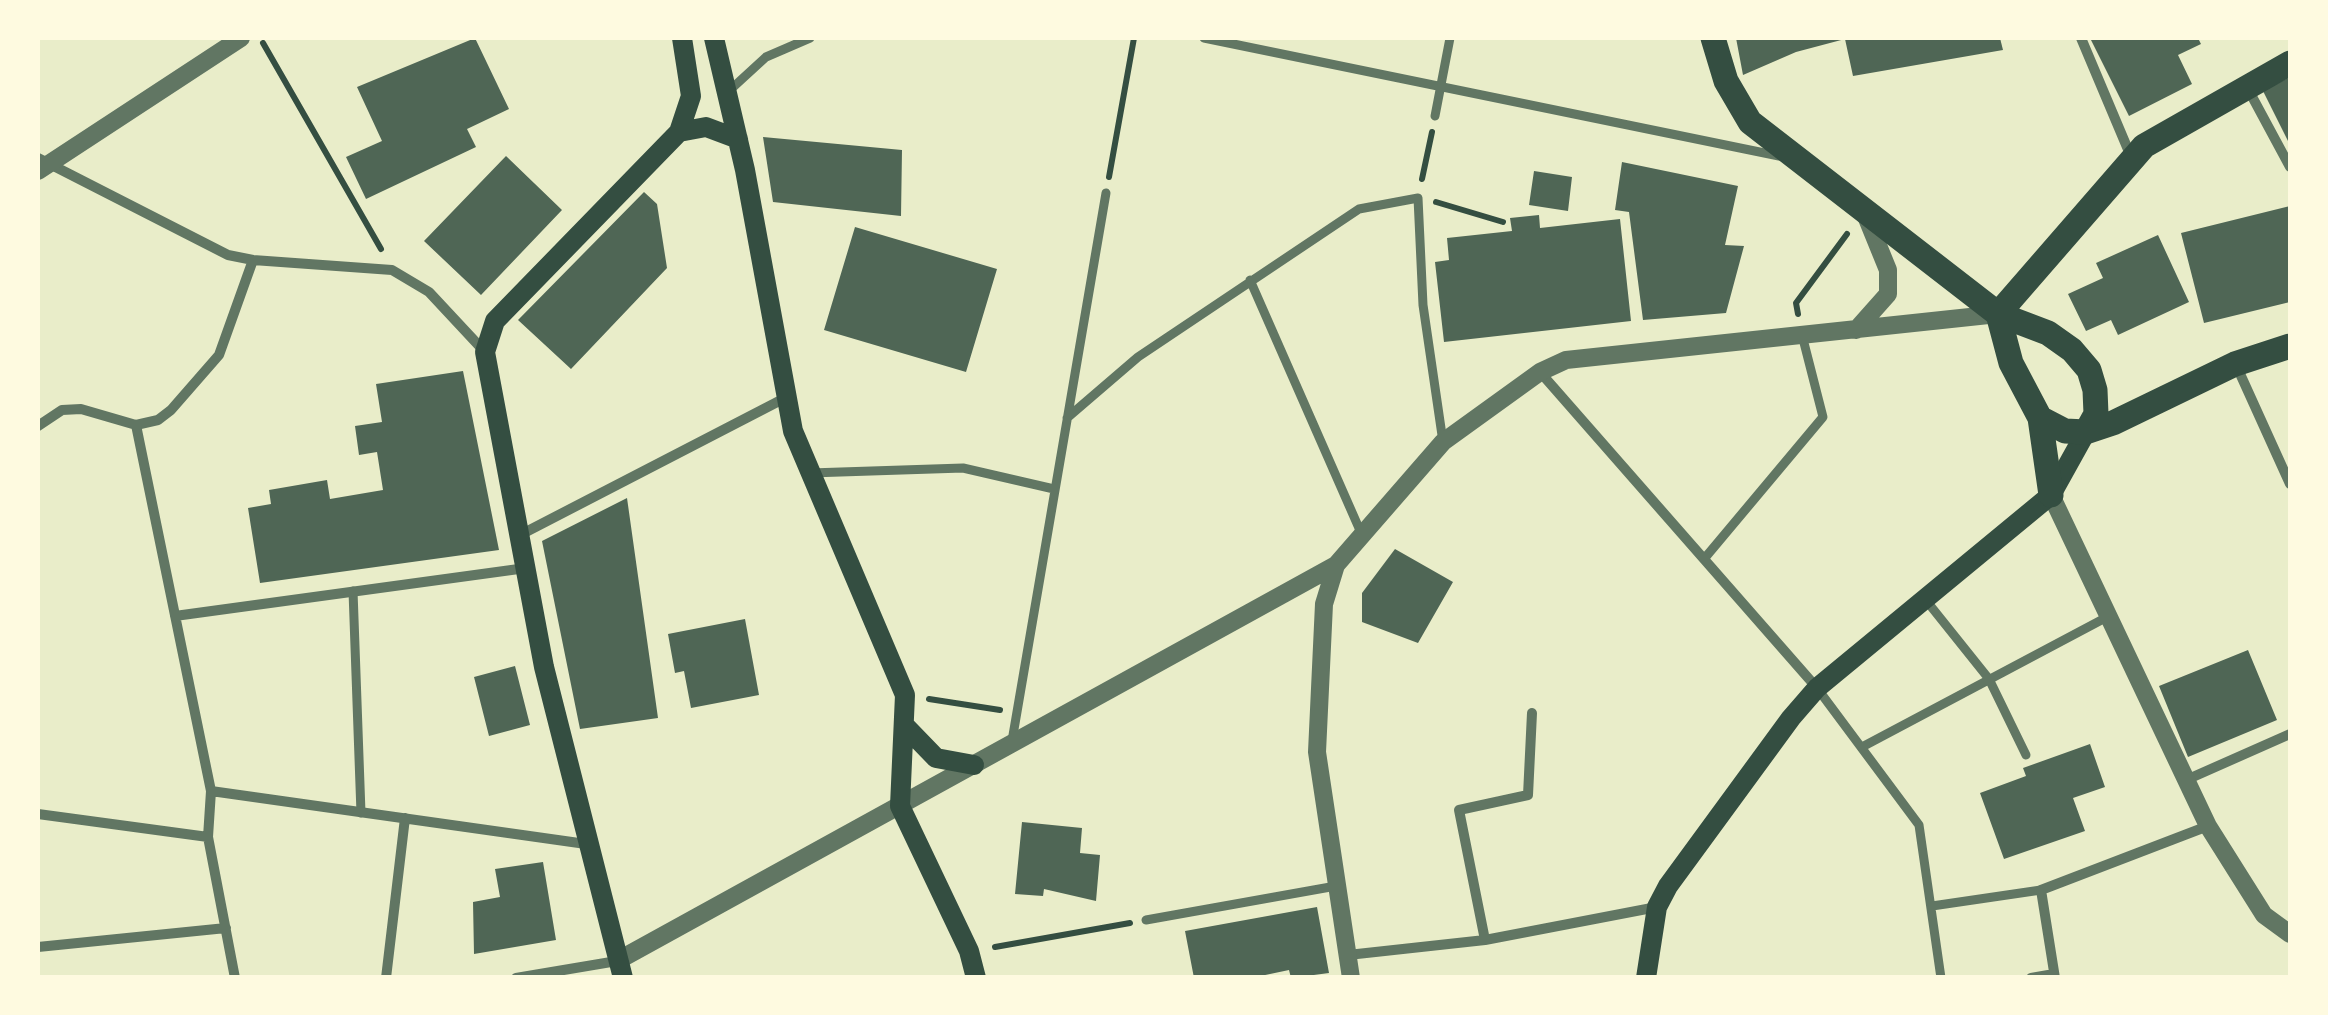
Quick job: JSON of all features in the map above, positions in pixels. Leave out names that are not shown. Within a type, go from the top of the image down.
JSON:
[{"type":"main road","points":[[620,969],[544,666],[485,352],[495,320],[680,132],[691,96],[682,38]]},
{"type":"main road","points":[[714,38],[738,139],[785,398],[810,473],[905,695],[900,806],[969,951],[976,978]]},
{"type":"main road","points":[[1646,978],[1657,908],[1769,747],[1818,688],[2051,494],[2096,414],[2090,370],[2048,332],[1998,314],[1750,122],[1726,81],[1713,38]]},
{"type":"main road","points":[[1998,314],[2132,160],[2168,129],[2290,63]]},
{"type":"main road","points":[[680,132],[706,127],[738,139]]},
{"type":"main road","points":[[1998,314],[2011,363],[2040,418],[2051,494]]},
{"type":"main road","points":[[2040,418],[2054,428],[2086,432],[2235,364],[2290,346]]},
{"type":"main road","points":[[906,727],[936,758],[974,765]]},
{"type":"street","points":[[41,165],[241,38]]},
{"type":"street","points":[[728,92],[766,56],[810,38]]},
{"type":"street","points":[[1204,38],[1794,159]]},
{"type":"street","points":[[1435,116],[1450,38]]},
{"type":"street","points":[[2081,38],[2132,160]]},
{"type":"street","points":[[2247,88],[2290,167]]},
{"type":"street","points":[[41,165],[228,254],[254,260],[392,270],[428,292],[485,352]]},
{"type":"street","points":[[1012,744],[1014,712],[1106,193]]},
{"type":"street","points":[[1066,418],[1138,357],[1359,209],[1418,198],[1423,304],[1443,442]]},
{"type":"street","points":[[1856,330],[1888,294],[1882,249],[1864,211]]},
{"type":"street","points":[[38,426],[62,410],[81,410],[136,425],[158,420],[219,356],[254,260]]},
{"type":"street","points":[[1250,280],[1362,535]]},
{"type":"street","points":[[516,978],[620,969],[900,806],[1336,565],[1443,442],[1540,372],[1566,360],[1998,314]]},
{"type":"street","points":[[1704,560],[1823,417],[1802,335]]},
{"type":"street","points":[[2235,364],[2290,484]]},
{"type":"street","points":[[1540,372],[1818,688],[1919,826],[1942,978]]},
{"type":"street","points":[[520,535],[785,398]]},
{"type":"street","points":[[136,425],[211,791],[208,837],[236,978]]},
{"type":"street","points":[[810,473],[964,468],[1054,489]]},
{"type":"street","points":[[2051,494],[2208,826],[2264,915],[2290,934]]},
{"type":"street","points":[[1336,565],[1324,604],[1317,752],[1350,978]]},
{"type":"street","points":[[175,616],[527,568]]},
{"type":"street","points":[[353,591],[361,812]]},
{"type":"street","points":[[1925,599],[1989,679],[2026,755]]},
{"type":"street","points":[[1862,748],[2109,616]]},
{"type":"street","points":[[1485,940],[1459,810],[1528,795],[1532,713]]},
{"type":"street","points":[[2186,780],[2290,734]]},
{"type":"street","points":[[211,791],[586,844]]},
{"type":"street","points":[[38,814],[208,837]]},
{"type":"street","points":[[386,978],[405,818]]},
{"type":"street","points":[[1932,906],[2040,890],[2208,826]]},
{"type":"street","points":[[1146,920],[1336,886]]},
{"type":"street","points":[[2031,978],[2054,976],[2040,890]]},
{"type":"street","points":[[1348,955],[1485,940],[1657,908]]},
{"type":"street","points":[[38,947],[226,928]]},
{"type":"path","points":[[1106,193],[1134,38]]},
{"type":"path","points":[[272,58],[392,270]]},
{"type":"path","points":[[1435,116],[1418,198],[1503,222]]},
{"type":"path","points":[[1802,335],[1796,304],[1864,211]]},
{"type":"path","points":[[905,695],[1014,712]]},
{"type":"path","points":[[969,951],[1146,920]]},
{"type":"building","points":[[475,38],[509,109],[467,129],[476,147],[366,199],[346,157],[382,141],[357,87]]},
{"type":"building","points":[[1736,38],[2000,38],[2003,50],[1853,76],[1845,39],[1796,52],[1743,75]]},
{"type":"building","points":[[2090,38],[2198,38],[2201,44],[2178,55],[2192,84],[2129,116]]},
{"type":"building","points":[[2290,77],[2290,145],[2263,91]]},
{"type":"building","points":[[763,137],[902,150],[901,216],[773,202]]},
{"type":"building","points":[[506,156],[562,210],[481,295],[424,241]]},
{"type":"building","points":[[1622,162],[1738,186],[1725,245],[1744,246],[1726,313],[1643,320],[1629,212],[1615,210]]},
{"type":"building","points":[[1534,171],[1572,177],[1568,211],[1529,205]]},
{"type":"building","points":[[644,192],[657,204],[667,268],[571,369],[518,320]]},
{"type":"building","points":[[2290,206],[2290,302],[2204,323],[2181,233]]},
{"type":"building","points":[[1539,215],[1540,228],[1620,219],[1631,321],[1444,342],[1435,262],[1449,260],[1447,238],[1512,231],[1510,218]]},
{"type":"building","points":[[855,227],[997,269],[966,372],[824,330]]},
{"type":"building","points":[[2158,235],[2189,302],[2118,335],[2111,320],[2086,331],[2068,294],[2103,278],[2096,263]]},
{"type":"building","points":[[463,371],[499,550],[260,583],[248,508],[271,504],[269,490],[327,480],[330,499],[383,490],[377,452],[359,455],[355,426],[382,422],[376,384]]},
{"type":"building","points":[[627,498],[658,718],[580,729],[542,541]]},
{"type":"building","points":[[1395,549],[1453,582],[1418,643],[1362,622],[1362,593]]},
{"type":"building","points":[[745,619],[759,695],[691,708],[684,671],[675,673],[668,634]]},
{"type":"building","points":[[2248,650],[2277,720],[2188,757],[2159,686]]},
{"type":"building","points":[[515,666],[530,725],[489,736],[474,677]]},
{"type":"building","points":[[2090,744],[2105,787],[2073,798],[2085,831],[2004,859],[1980,793],[2026,776],[2023,768]]},
{"type":"building","points":[[1022,822],[1082,828],[1080,853],[1100,855],[1096,901],[1044,889],[1043,896],[1015,894]]},
{"type":"building","points":[[543,862],[556,940],[474,954],[473,902],[500,897],[495,869]]},
{"type":"building","points":[[1317,907],[1329,973],[1291,978],[1289,970],[1251,978],[1194,978],[1185,931]]}]
